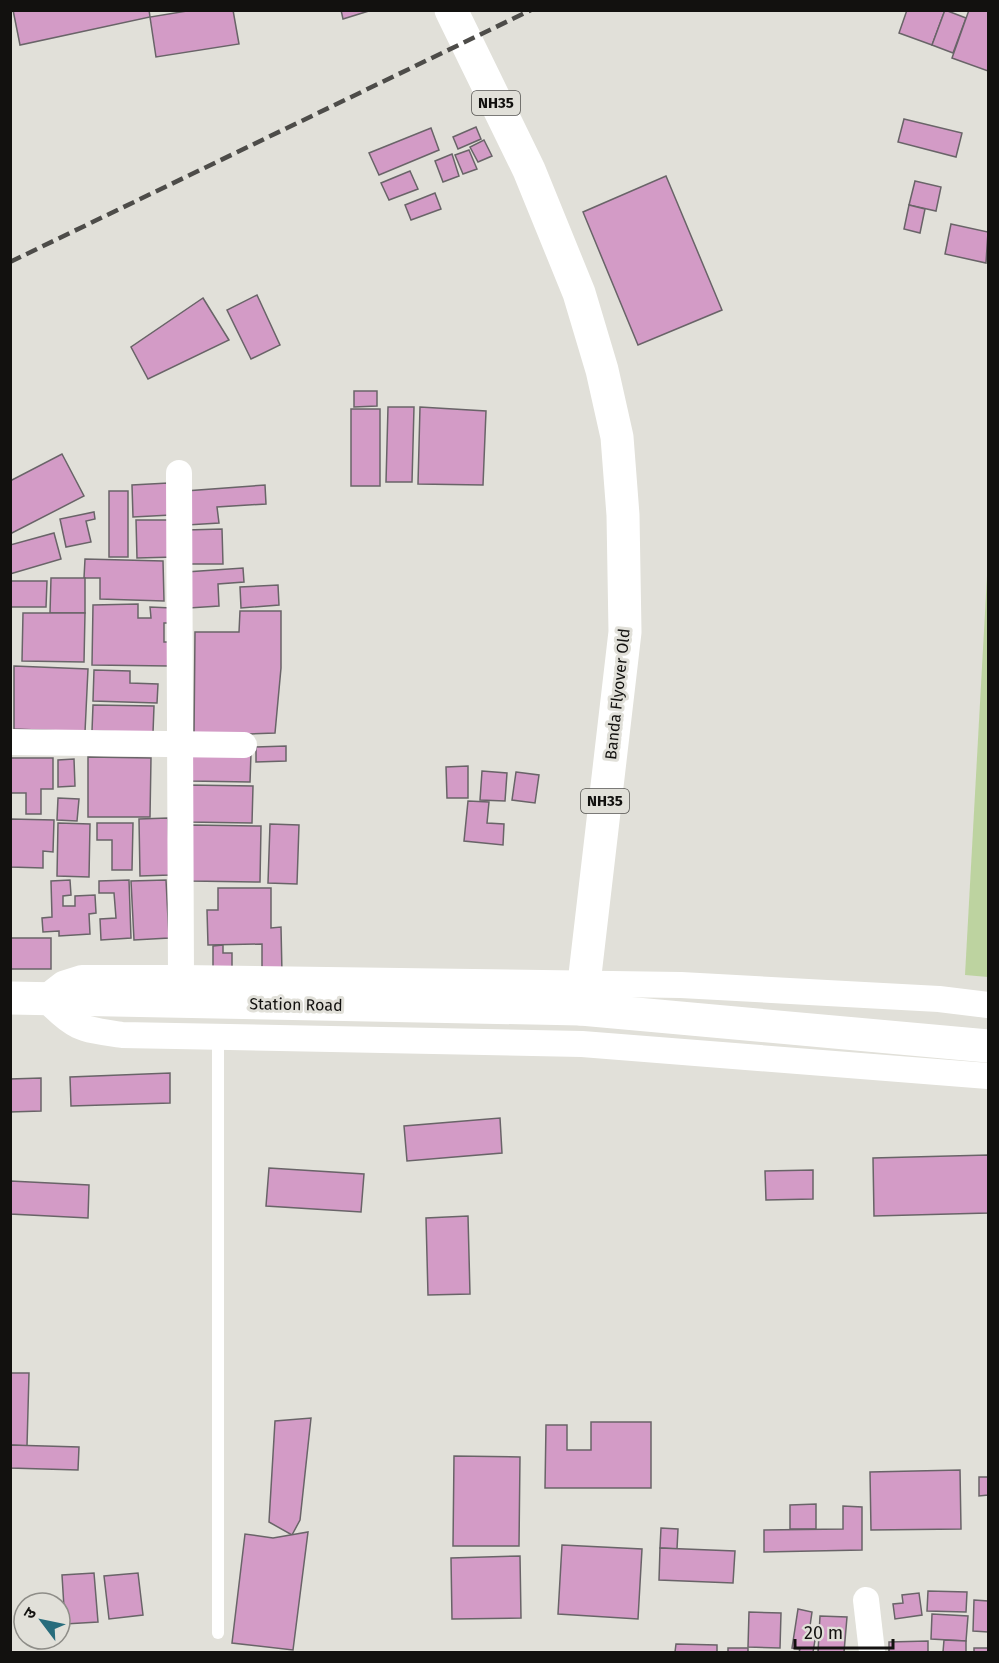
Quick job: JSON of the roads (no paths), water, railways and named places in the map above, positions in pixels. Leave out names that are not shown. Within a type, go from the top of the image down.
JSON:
[{"type":"main road","name":"Banda Flyover Old","points":[[451,10],[540,197],[579,292],[602,370],[617,437],[623,515],[625,632],[581,1009]]},
{"type":"main road","name":"Station Road","points":[[10,998],[581,1009]]},
{"type":"main road","points":[[581,1009],[988,1046]]},
{"type":"street","points":[[179,472],[182,744],[181,978]]},
{"type":"street","points":[[10,742],[244,745]]},
{"type":"street","points":[[988,1005],[939,999],[681,986],[181,978],[82,978],[63,984],[45,998],[66,1020],[82,1029],[122,1035],[582,1044],[988,1076]]},
{"type":"street","points":[[866,1600],[872,1653]]},
{"type":"lane","points":[[218,1037],[218,1633]]},
{"type":"railway","points":[[10,262],[531,10]]}]
